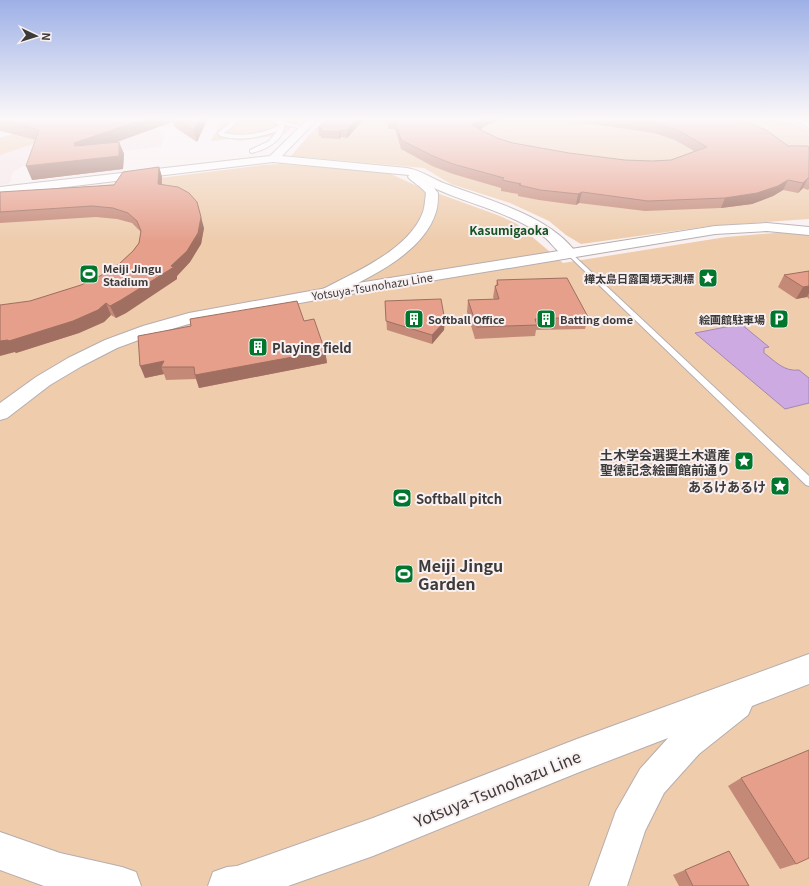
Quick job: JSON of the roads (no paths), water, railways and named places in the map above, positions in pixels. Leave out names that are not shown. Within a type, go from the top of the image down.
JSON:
[{"type":"street","points":[[0,191],[270,159]]},
{"type":"street","points":[[277,159],[407,171],[418,174],[440,186],[515,214],[539,227],[570,254]]},
{"type":"street","points":[[407,171],[425,184],[432,193],[431,206],[426,222]]},
{"type":"street","points":[[327,293],[389,258],[412,238],[426,222],[440,201],[444,198],[456,196],[478,200]]},
{"type":"street","name":"Yotsuya-Tsunohazu Line","points":[[0,413],[42,381],[75,362],[111,344],[143,332],[189,318],[327,293],[715,230],[809,224]]},
{"type":"street","name":"Yotsuya-Tsunohazu Line","points":[[767,227],[809,231]]},
{"type":"street","name":"Yotsuya-Tsunohazu Line","points":[[234,886],[373,837],[577,756],[809,669]]},
{"type":"street","name":"Yotsuya-Tsunohazu Line","points":[[608,886],[629,824],[652,781],[687,742],[757,689]]},
{"type":"street","points":[[0,851],[40,867],[81,879],[122,886]]},
{"type":"lane","points":[[570,254],[809,482]]},
{"type":"place","name":"Meiji Jingu Stadium","points":[[89,274]]},
{"type":"place","name":"樺太島日露国境天測標","points":[[708,278]]},
{"type":"place","name":"Softball Office","points":[[414,319]]},
{"type":"place","name":"Batting dome","points":[[546,319]]},
{"type":"place","name":"絵画館駐車場","points":[[779,319]]},
{"type":"place","name":"Playing field","points":[[258,347]]},
{"type":"place","name":"土木学会選奨土木遺産 聖徳記念絵画館前通り","points":[[744,461]]},
{"type":"place","name":"あるけあるけ","points":[[780,486]]},
{"type":"place","name":"Softball pitch","points":[[402,498]]},
{"type":"place","name":"Meiji Jingu Garden","points":[[404,574]]},
{"type":"district","name":"Kasumigaoka","points":[[509,229]]}]
